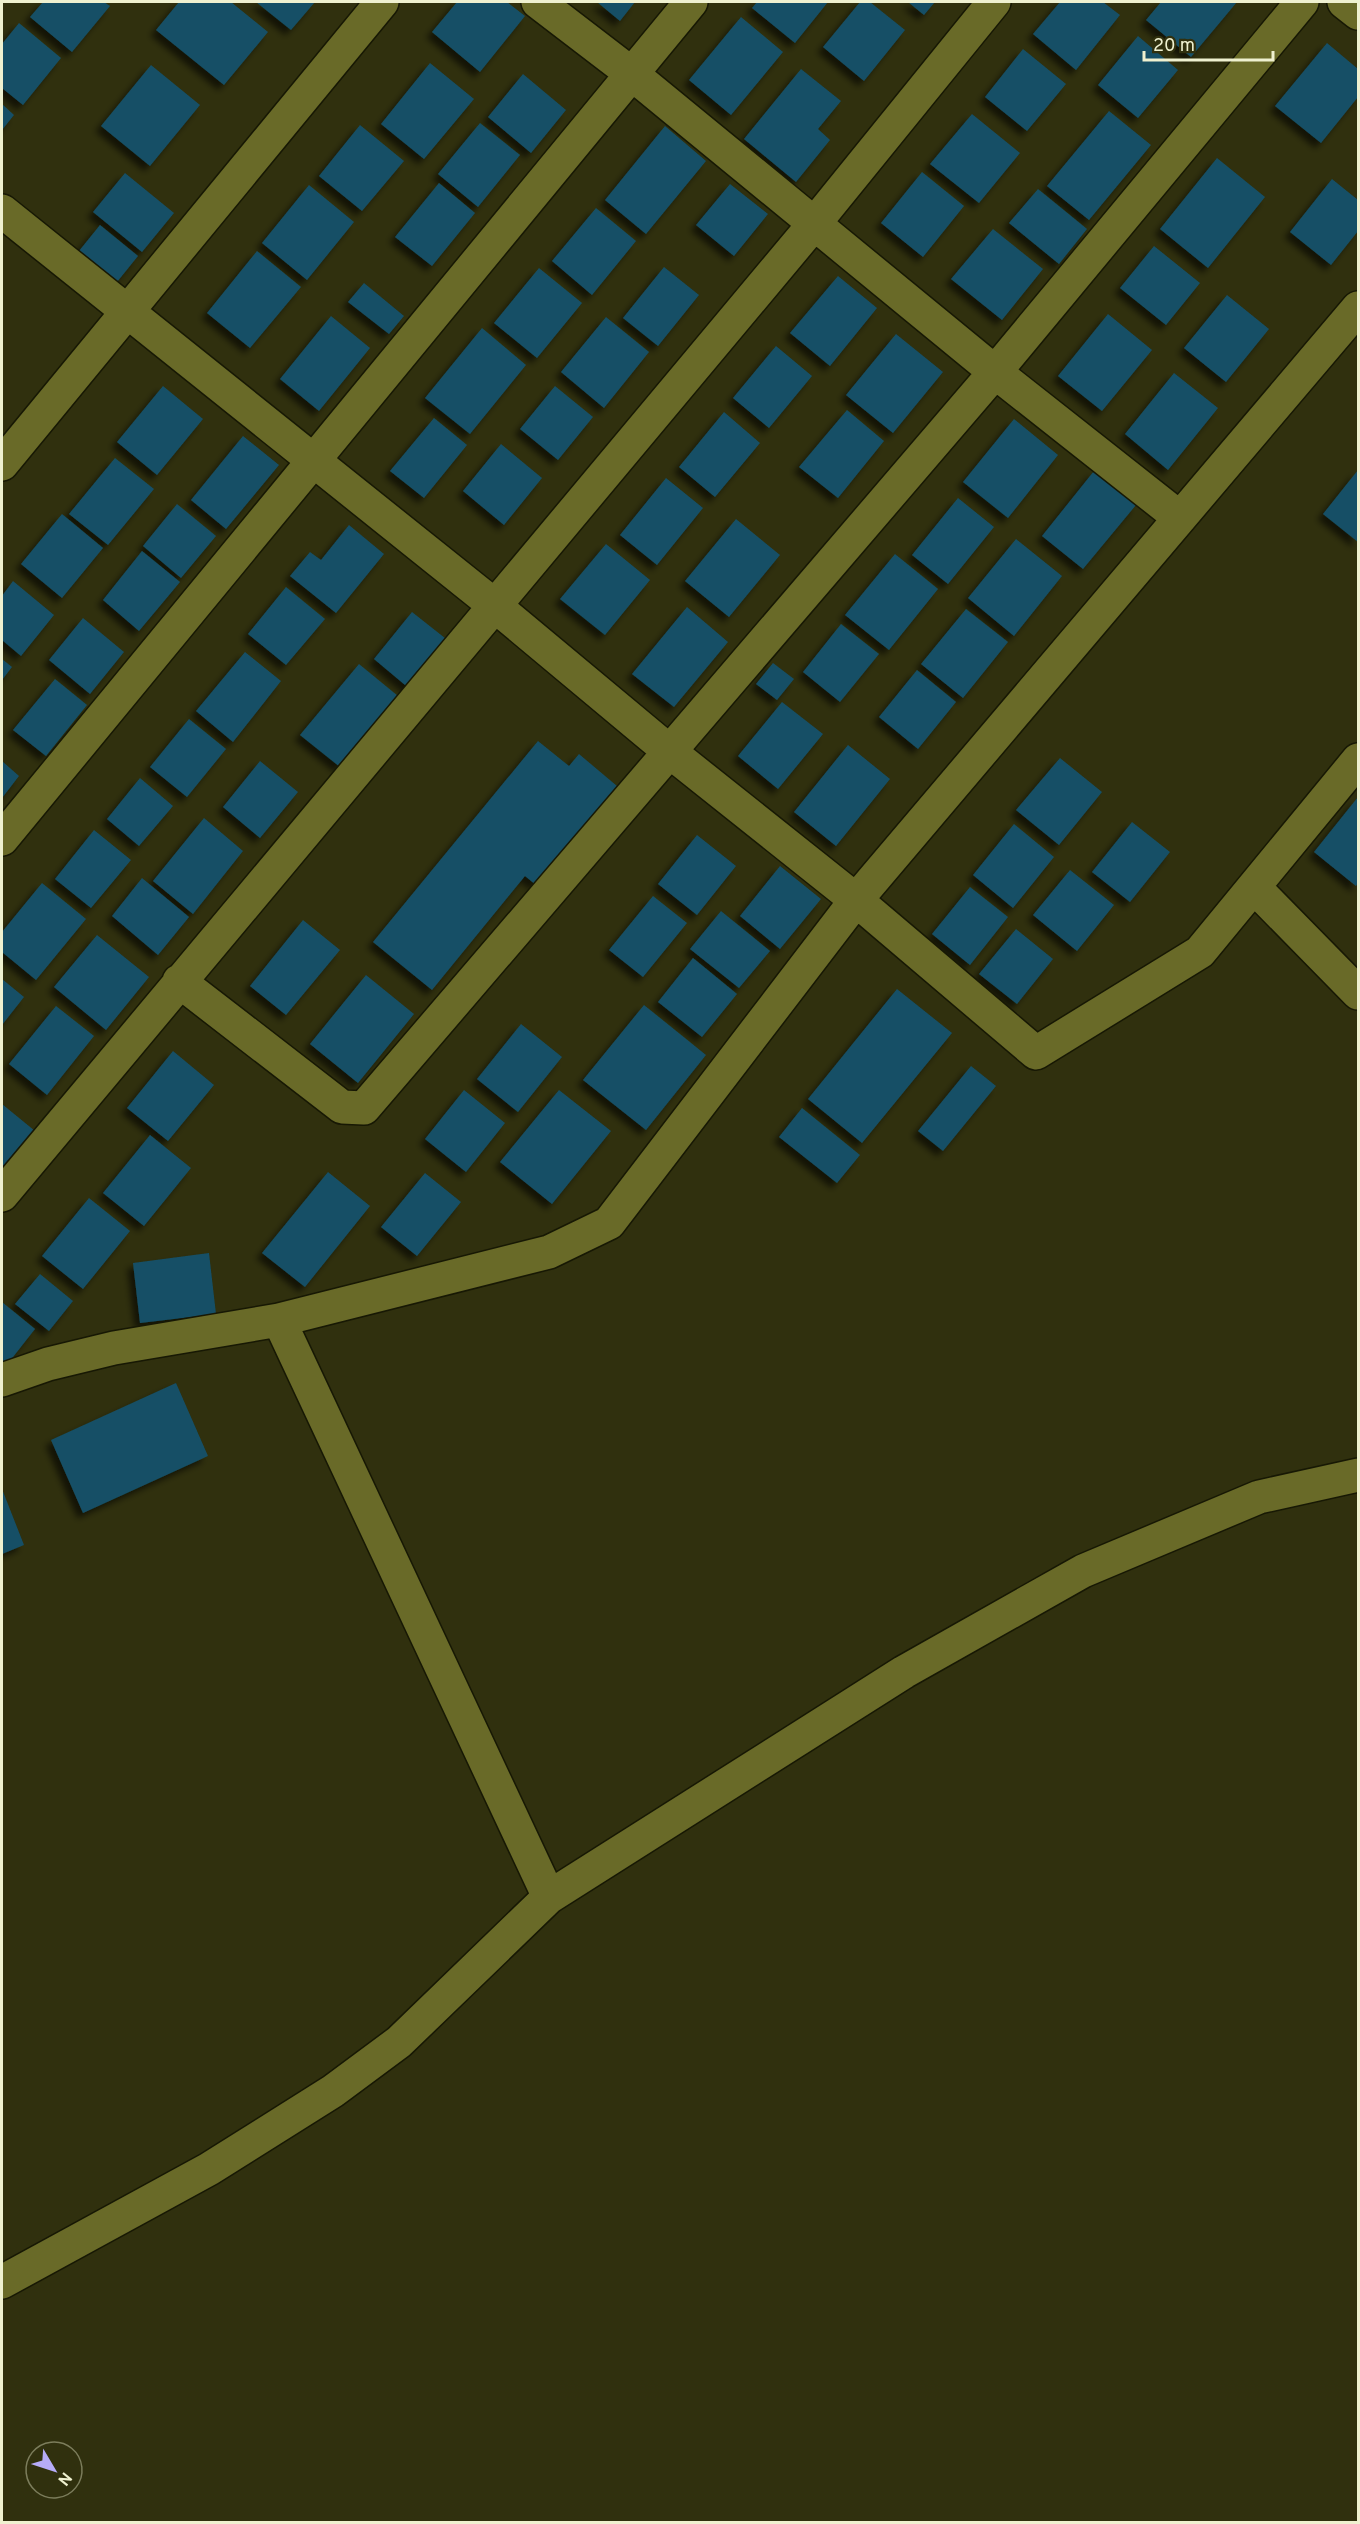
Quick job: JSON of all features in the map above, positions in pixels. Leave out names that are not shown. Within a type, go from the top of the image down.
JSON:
[{"type":"street","points":[[2,464],[382,2]]},
{"type":"street","points":[[538,2],[632,74],[995,372],[1180,518]]},
{"type":"street","points":[[2,839],[691,2]]},
{"type":"street","points":[[2,1195],[814,224],[994,2]]},
{"type":"street","points":[[179,981],[342,1107],[364,1108],[995,372],[1302,2]]},
{"type":"street","points":[[1344,2],[1359,13]]},
{"type":"street","points":[[2,212],[313,463],[494,605],[669,751],[856,900],[1036,1053],[1200,952],[1359,760]]},
{"type":"street","points":[[2,1380],[48,1364],[114,1348],[279,1320],[549,1251],[609,1223],[856,900],[1359,308]]},
{"type":"street","points":[[1254,887],[1359,993]]},
{"type":"street","points":[[279,1320],[549,1897]]},
{"type":"street","points":[[2,2282],[210,2169],[333,2091],[399,2042],[549,1897],[904,1672],[1083,1571],[1259,1497],[1359,1475]]},
{"type":"building","points":[[43,2],[104,2],[110,6],[72,52],[30,17]]},
{"type":"building","points":[[179,2],[231,2],[268,32],[224,85],[156,30]]},
{"type":"building","points":[[256,2],[315,2],[291,30]]},
{"type":"building","points":[[457,2],[507,2],[525,16],[480,72],[432,32]]},
{"type":"building","points":[[597,2],[635,2],[620,21]]},
{"type":"building","points":[[757,2],[828,2],[795,43],[752,8]]},
{"type":"building","points":[[860,2],[870,2],[905,30],[864,81],[823,47]]},
{"type":"building","points":[[908,2],[935,2],[924,15]]},
{"type":"building","points":[[1060,2],[1103,2],[1120,15],[1076,70],[1033,34]]},
{"type":"building","points":[[1161,2],[1237,2],[1191,57],[1146,20]]},
{"type":"building","points":[[741,17],[783,52],[731,115],[689,80]]},
{"type":"building","points":[[19,23],[61,58],[23,105],[2,88],[2,44]]},
{"type":"building","points":[[1138,36],[1178,70],[1138,118],[1098,85]]},
{"type":"building","points":[[1327,43],[1358,69],[1358,97],[1321,143],[1275,106]]},
{"type":"building","points":[[1023,49],[1066,84],[1027,131],[985,97]]},
{"type":"building","points":[[430,63],[474,99],[424,159],[381,124]]},
{"type":"building","points":[[151,65],[200,105],[150,166],[101,126]]},
{"type":"building","points":[[801,69],[841,101],[818,129],[830,140],[796,182],[744,139]]},
{"type":"building","points":[[523,74],[566,110],[531,153],[488,117]]},
{"type":"building","points":[[2,104],[14,115],[2,130]]},
{"type":"building","points":[[1109,111],[1151,145],[1089,220],[1047,186]]},
{"type":"building","points":[[972,114],[1020,153],[979,203],[930,164]]},
{"type":"building","points":[[480,123],[520,155],[478,207],[438,174]]},
{"type":"building","points":[[360,125],[404,161],[362,211],[319,176]]},
{"type":"building","points":[[665,126],[706,161],[646,234],[605,200]]},
{"type":"building","points":[[1217,158],[1265,197],[1208,268],[1160,229]]},
{"type":"building","points":[[922,172],[964,206],[923,257],[881,223]]},
{"type":"building","points":[[125,173],[174,213],[142,252],[93,212]]},
{"type":"building","points":[[1332,179],[1358,200],[1358,231],[1331,265],[1290,232]]},
{"type":"building","points":[[439,183],[475,213],[432,266],[395,237]]},
{"type":"building","points":[[730,184],[768,214],[734,256],[696,225]]},
{"type":"building","points":[[309,185],[354,222],[307,280],[262,243]]},
{"type":"building","points":[[1038,189],[1087,229],[1059,264],[1009,223]]},
{"type":"building","points":[[596,208],[636,241],[592,295],[552,261]]},
{"type":"building","points":[[100,225],[138,256],[117,282],[79,251]]},
{"type":"building","points":[[993,229],[1043,269],[1002,320],[951,279]]},
{"type":"building","points":[[1154,246],[1200,283],[1166,325],[1120,288]]},
{"type":"building","points":[[257,251],[301,287],[250,348],[207,313]]},
{"type":"building","points":[[664,267],[699,295],[658,346],[623,318]]},
{"type":"building","points":[[539,268],[582,303],[537,358],[494,323]]},
{"type":"building","points":[[838,276],[877,308],[830,366],[790,333]]},
{"type":"building","points":[[364,283],[404,316],[389,334],[348,302]]},
{"type":"building","points":[[1227,295],[1269,329],[1226,382],[1184,348]]},
{"type":"building","points":[[1108,314],[1152,350],[1102,411],[1058,376]]},
{"type":"building","points":[[331,316],[370,348],[319,411],[280,379]]},
{"type":"building","points":[[606,317],[649,352],[604,408],[561,372]]},
{"type":"building","points":[[482,328],[526,365],[470,434],[425,398]]},
{"type":"building","points":[[896,334],[943,372],[893,433],[846,395]]},
{"type":"building","points":[[776,346],[812,376],[769,428],[733,398]]},
{"type":"building","points":[[1174,373],[1218,408],[1168,470],[1125,434]]},
{"type":"building","points":[[163,386],[203,419],[157,475],[117,442]]},
{"type":"building","points":[[555,386],[593,417],[558,460],[520,429]]},
{"type":"building","points":[[847,410],[884,441],[838,498],[799,467]]},
{"type":"building","points":[[724,412],[760,443],[715,497],[679,467]]},
{"type":"building","points":[[434,418],[467,445],[424,498],[390,471]]},
{"type":"building","points":[[1014,419],[1058,455],[1008,518],[963,482]]},
{"type":"building","points":[[243,436],[279,465],[226,529],[191,500]]},
{"type":"building","points":[[501,444],[542,478],[504,525],[463,491]]},
{"type":"building","points":[[115,458],[154,489],[108,545],[69,514]]},
{"type":"building","points":[[1358,470],[1358,542],[1323,514]]},
{"type":"building","points":[[1094,471],[1136,505],[1083,569],[1042,536]]},
{"type":"building","points":[[666,478],[703,508],[657,565],[620,535]]},
{"type":"building","points":[[958,498],[994,527],[948,584],[912,555]]},
{"type":"building","points":[[177,504],[216,536],[181,578],[143,546]]},
{"type":"building","points":[[62,514],[103,548],[62,598],[21,564]]},
{"type":"building","points":[[736,519],[780,555],[729,617],[685,581]]},
{"type":"building","points":[[349,525],[384,554],[336,613],[290,576],[310,552],[321,560]]},
{"type":"building","points":[[1016,539],[1062,576],[1014,636],[968,598]]},
{"type":"building","points":[[606,544],[650,580],[605,635],[560,599]]},
{"type":"building","points":[[142,551],[180,582],[139,631],[103,600]]},
{"type":"building","points":[[895,554],[938,589],[889,650],[845,615]]},
{"type":"building","points":[[13,581],[54,615],[21,656],[2,640],[2,596]]},
{"type":"building","points":[[286,587],[325,619],[286,665],[248,634]]},
{"type":"building","points":[[687,607],[728,642],[674,707],[632,674]]},
{"type":"building","points":[[966,609],[1008,642],[963,698],[921,664]]},
{"type":"building","points":[[412,612],[450,642],[411,690],[374,659]]},
{"type":"building","points":[[83,618],[124,652],[90,694],[49,660]]},
{"type":"building","points":[[841,624],[879,654],[840,702],[803,672]]},
{"type":"building","points":[[245,652],[281,681],[233,742],[196,711]]},
{"type":"building","points":[[2,659],[12,667],[2,680]]},
{"type":"building","points":[[773,663],[794,679],[777,700],[756,684]]},
{"type":"building","points":[[359,664],[398,696],[340,767],[300,735]]},
{"type":"building","points":[[917,670],[956,702],[918,749],[879,717]]},
{"type":"building","points":[[55,679],[87,705],[46,756],[13,730]]},
{"type":"building","points":[[782,702],[823,734],[778,789],[738,756]]},
{"type":"building","points":[[189,719],[226,749],[187,797],[150,767]]},
{"type":"building","points":[[538,741],[569,766],[579,754],[617,786],[536,885],[525,876],[432,990],[373,942]]},
{"type":"building","points":[[848,745],[890,779],[836,846],[794,812]]},
{"type":"building","points":[[1060,758],[1102,792],[1059,845],[1016,810]]},
{"type":"building","points":[[2,761],[19,776],[2,798]]},
{"type":"building","points":[[260,761],[298,792],[260,838],[223,807]]},
{"type":"building","points":[[140,778],[173,806],[139,846],[107,819]]},
{"type":"building","points":[[1358,797],[1358,883],[1356,886],[1314,852]]},
{"type":"building","points":[[204,818],[243,851],[193,914],[153,881]]},
{"type":"building","points":[[1132,822],[1170,852],[1130,902],[1092,872]]},
{"type":"building","points":[[1014,824],[1054,857],[1013,908],[973,875]]},
{"type":"building","points":[[94,830],[131,860],[91,908],[55,879]]},
{"type":"building","points":[[697,835],[736,866],[697,915],[658,884]]},
{"type":"building","points":[[780,866],[821,899],[780,949],[740,916]]},
{"type":"building","points":[[1070,870],[1114,905],[1077,951],[1033,915]]},
{"type":"building","points":[[142,878],[189,917],[158,955],[112,916]]},
{"type":"building","points":[[42,883],[86,919],[36,980],[2,952],[2,932]]},
{"type":"building","points":[[970,887],[1008,917],[970,965],[932,934]]},
{"type":"building","points":[[653,896],[687,923],[643,977],[609,950]]},
{"type":"building","points":[[721,911],[770,951],[739,988],[690,949]]},
{"type":"building","points":[[303,920],[340,950],[286,1015],[250,986]]},
{"type":"building","points":[[1016,929],[1053,959],[1017,1004],[979,974]]},
{"type":"building","points":[[97,935],[149,977],[106,1030],[54,987]]},
{"type":"building","points":[[693,958],[737,994],[702,1037],[658,1002]]},
{"type":"building","points":[[366,975],[414,1014],[358,1083],[310,1044]]},
{"type":"building","points":[[2,979],[24,997],[2,1025]]},
{"type":"building","points":[[897,989],[952,1033],[862,1143],[808,1099]]},
{"type":"building","points":[[644,1005],[706,1055],[646,1130],[583,1080]]},
{"type":"building","points":[[56,1006],[94,1036],[47,1095],[9,1064]]},
{"type":"building","points":[[521,1024],[562,1057],[518,1112],[477,1079]]},
{"type":"building","points":[[173,1051],[214,1085],[168,1141],[127,1108]]},
{"type":"building","points":[[971,1066],[996,1086],[943,1151],[918,1131]]},
{"type":"building","points":[[464,1090],[505,1123],[466,1172],[425,1139]]},
{"type":"building","points":[[559,1090],[611,1131],[552,1204],[500,1162]]},
{"type":"building","points":[[2,1104],[35,1131],[2,1173]]},
{"type":"building","points":[[802,1108],[860,1155],[837,1183],[779,1137]]},
{"type":"building","points":[[150,1135],[191,1168],[144,1226],[103,1193]]},
{"type":"building","points":[[328,1172],[370,1206],[305,1287],[262,1253]]},
{"type":"building","points":[[425,1173],[461,1202],[417,1256],[381,1227]]},
{"type":"building","points":[[89,1198],[130,1231],[83,1289],[42,1256]]},
{"type":"building","points":[[209,1253],[216,1314],[140,1323],[133,1263]]},
{"type":"building","points":[[40,1274],[73,1301],[49,1331],[15,1304]]},
{"type":"building","points":[[2,1302],[35,1329],[2,1371]]},
{"type":"building","points":[[176,1383],[208,1456],[83,1513],[51,1440]]},
{"type":"building","points":[[2,1489],[24,1545],[2,1554]]}]
